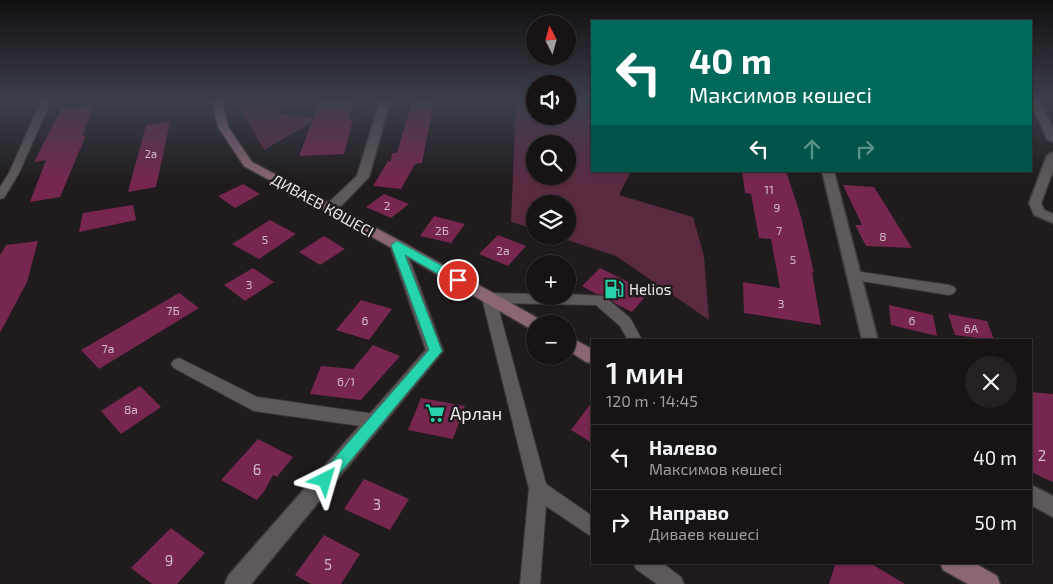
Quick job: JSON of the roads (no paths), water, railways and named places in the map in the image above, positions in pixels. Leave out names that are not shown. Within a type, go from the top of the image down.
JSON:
[{"type":"street","name":"ДИВАЕВ КӨШЕСІ","points":[[224,128],[248,164],[397,245],[526,319]]},
{"type":"street","points":[[330,209],[364,177],[377,128]]},
{"type":"street","points":[[1053,155],[1034,203],[1038,212],[1053,219]]},
{"type":"street","points":[[828,172],[870,339]]},
{"type":"street","points":[[236,584],[435,351],[397,245]]},
{"type":"street","points":[[576,347],[591,356]]},
{"type":"street","points":[[1032,495],[1053,507]]},
{"type":"street","points":[[955,564],[989,584]]},
{"type":"lane","points":[[0,196],[14,173],[34,128]]},
{"type":"lane","points":[[854,276],[949,290]]},
{"type":"lane","points":[[530,584],[538,489],[489,298],[599,300],[625,322],[634,339]]},
{"type":"lane","points":[[179,364],[254,404],[376,421]]},
{"type":"lane","points":[[538,489],[591,526]]},
{"type":"lane","points":[[646,564],[674,584]]},
{"type":"place","name":"Helios","points":[[614,289]]},
{"type":"place","name":"Арлан","points":[[435,413]]}]
